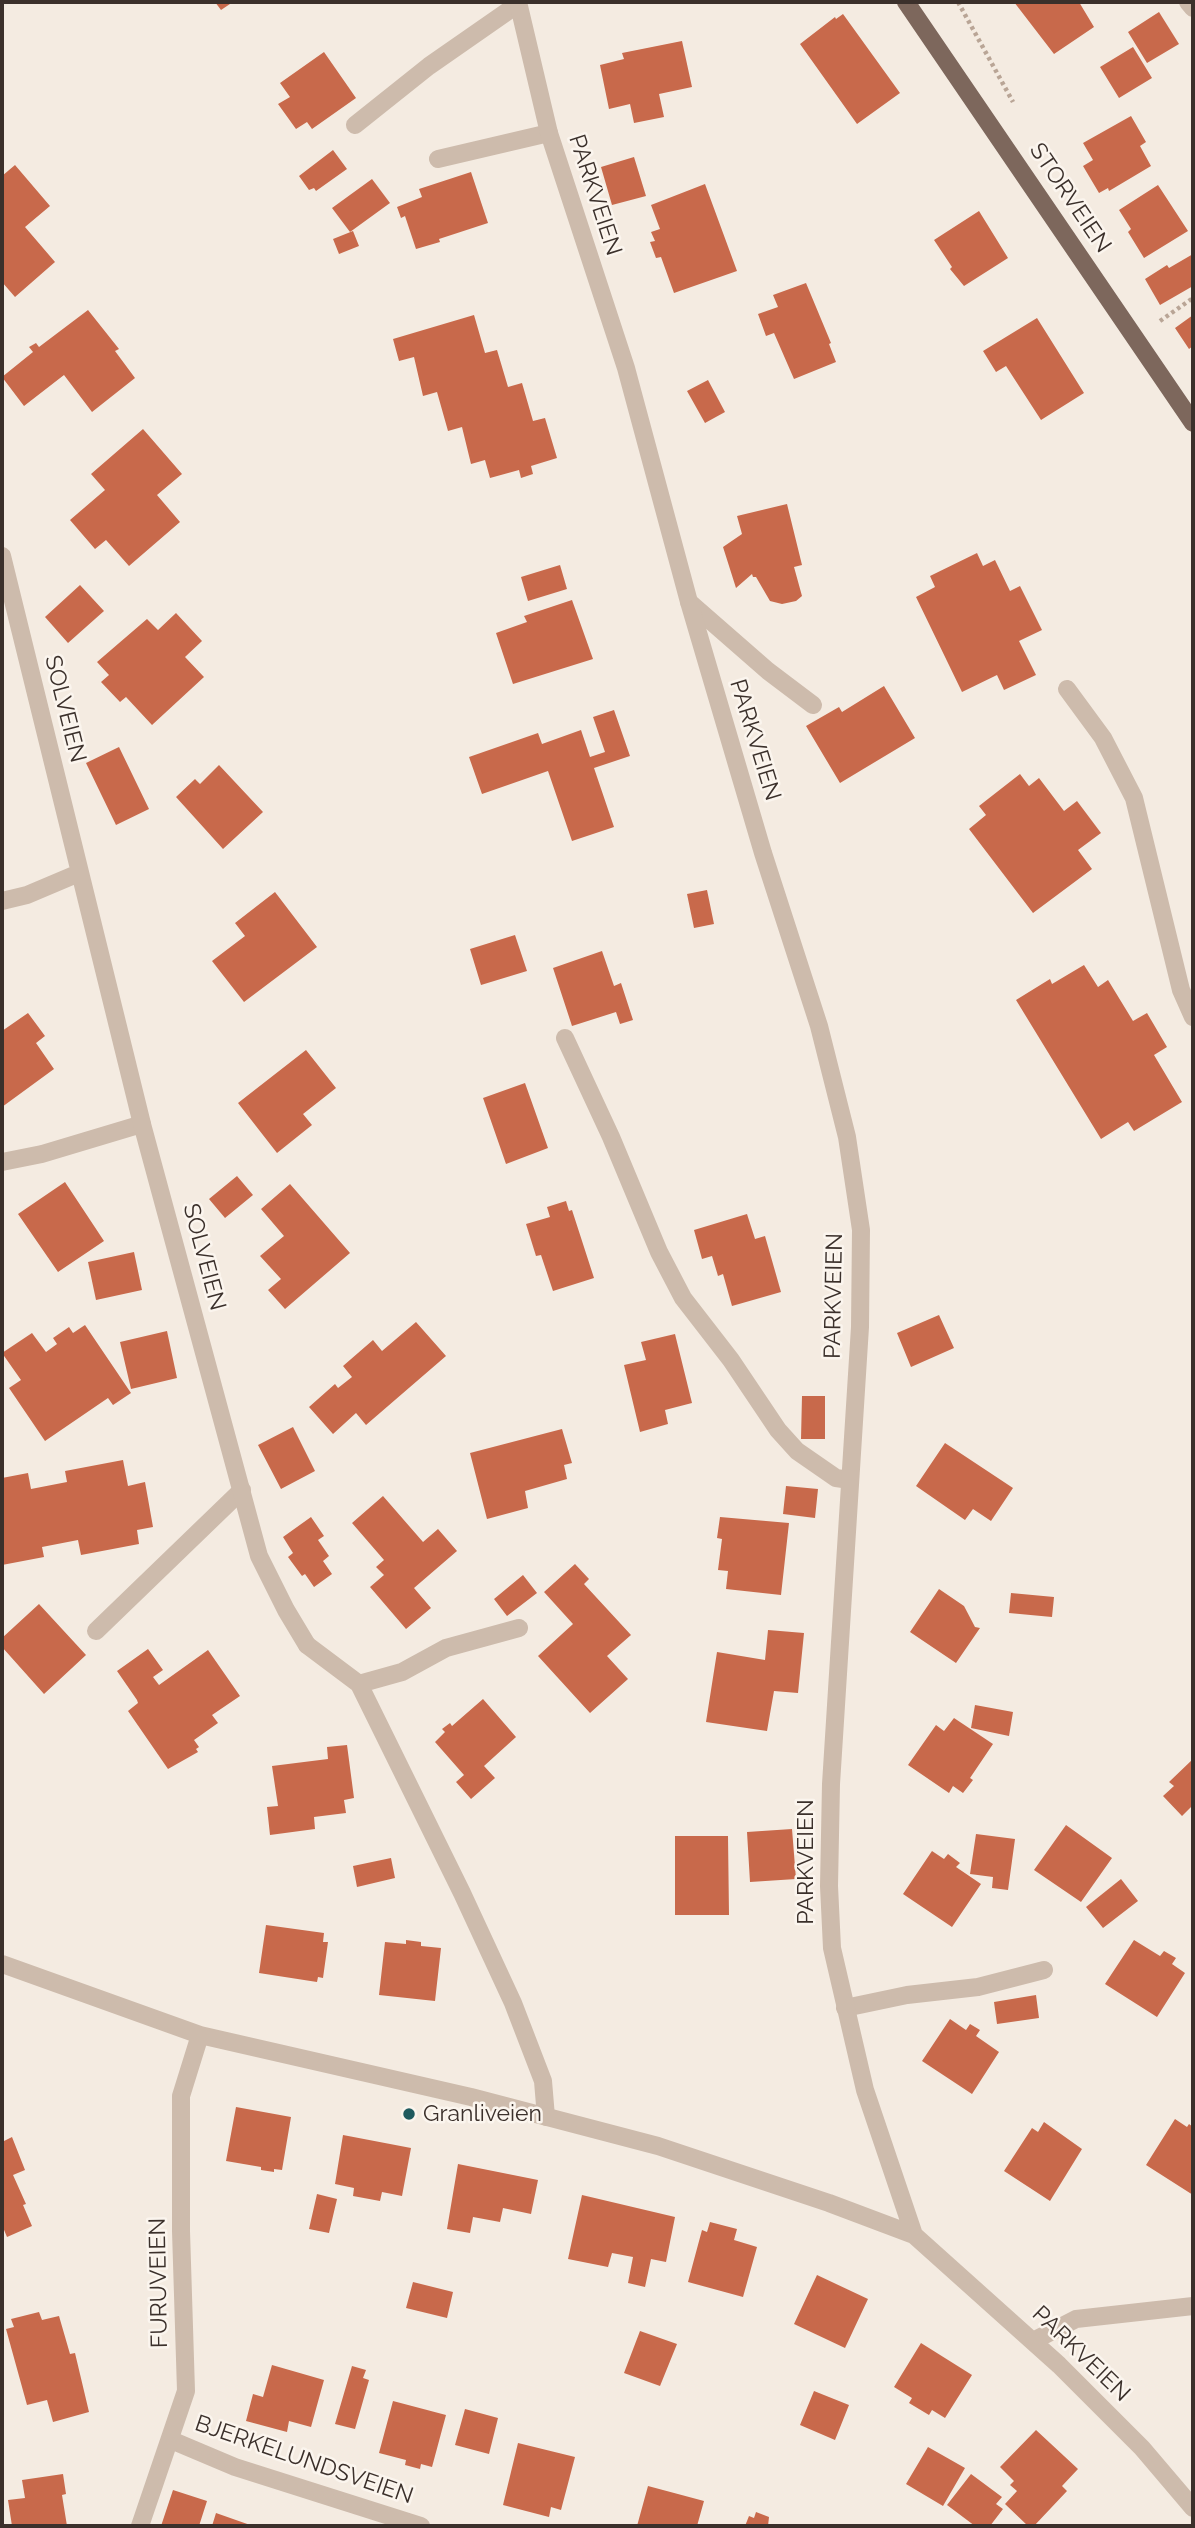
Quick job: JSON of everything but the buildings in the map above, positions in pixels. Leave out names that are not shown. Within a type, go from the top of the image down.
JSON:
[{"type":"main road","name":"STORVEIEN","points":[[906,2],[1193,423]]},
{"type":"street","points":[[1188,2],[1193,8]]},
{"type":"street","points":[[355,125],[429,66],[518,3]]},
{"type":"street","name":"PARKVEIEN","points":[[518,3],[549,133],[626,368],[689,602],[763,853],[819,1026],[847,1137],[861,1230],[860,1327],[831,1784],[829,1886],[832,1948],[865,2090],[914,2235],[1033,2341],[1142,2448],[1193,2508]]},
{"type":"street","points":[[438,159],[549,133]]},
{"type":"street","name":"SOLVEIEN","points":[[2,556],[142,1124],[259,1556],[307,1645],[359,1684]]},
{"type":"street","points":[[689,602],[768,671],[813,705]]},
{"type":"street","points":[[1067,689],[1103,738],[1134,798],[1181,990],[1193,1017]]},
{"type":"street","points":[[2,901],[26,895],[79,873]]},
{"type":"street","points":[[565,1038],[611,1137],[659,1252],[683,1298],[731,1360],[778,1430],[797,1451],[836,1478],[850,1480]]},
{"type":"street","points":[[2,1162],[42,1154],[142,1124]]},
{"type":"street","points":[[96,1631],[242,1490]]},
{"type":"street","points":[[519,1628],[446,1648],[402,1672],[359,1684],[513,2003],[543,2081],[546,2117]]},
{"type":"street","points":[[2,1964],[200,2035],[471,2097],[658,2146],[829,2203],[914,2235]]},
{"type":"street","points":[[845,2008],[907,1995],[978,1987],[1044,1970]]},
{"type":"street","name":"FURUVEIEN","points":[[140,2526],[186,2391],[181,2231],[181,2096],[200,2035]]},
{"type":"street","points":[[1033,2341],[1076,2319],[1193,2306]]},
{"type":"street","name":"BJERKELUNDSVEIEN","points":[[171,2441],[235,2467],[421,2526]]},
{"type":"path","points":[[958,2],[1013,103]]},
{"type":"path","points":[[1167,330],[1160,321],[1193,298]]},
{"type":"place","name":"Granliveien","points":[[409,2114]]}]
